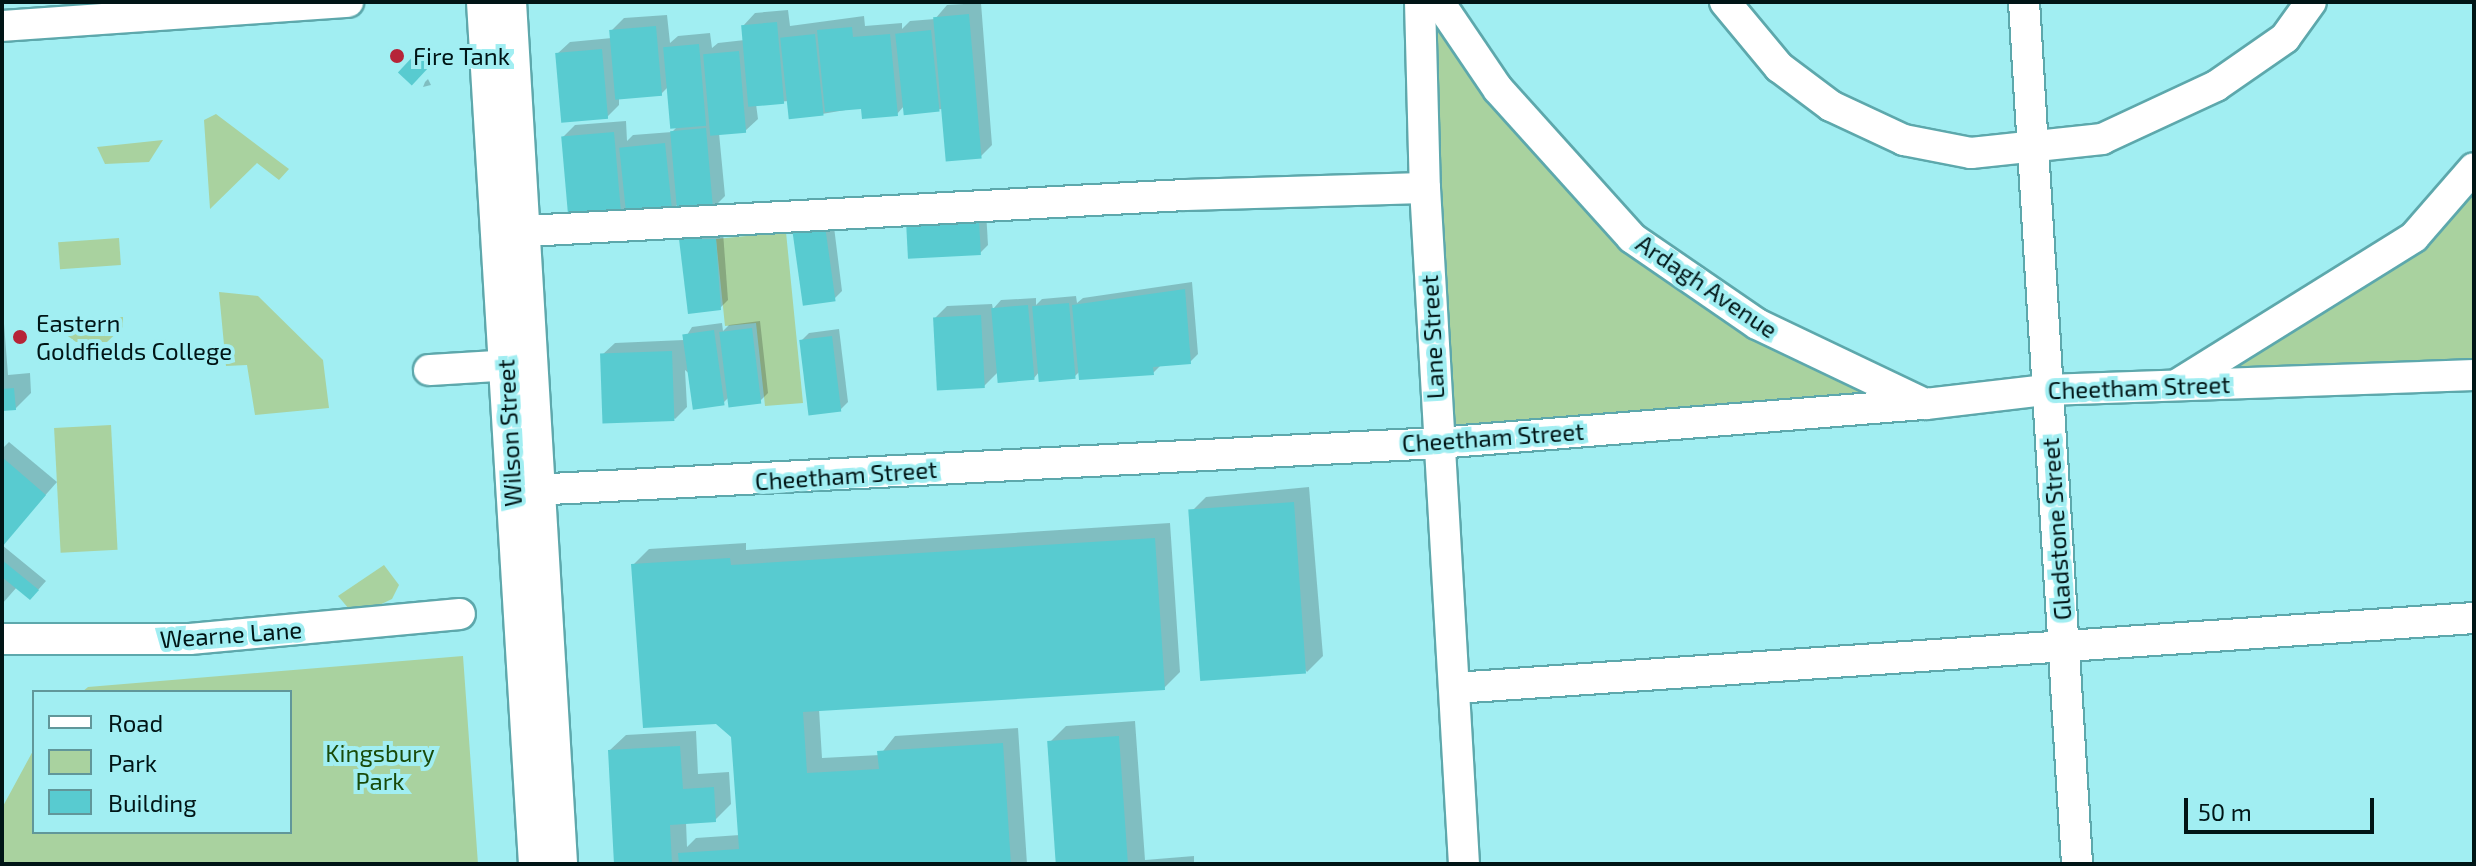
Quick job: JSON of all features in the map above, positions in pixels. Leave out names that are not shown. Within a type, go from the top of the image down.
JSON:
[{"type":"street","points":[[2,26],[348,2]]},
{"type":"street","name":"Wilson Street","points":[[482,2],[519,364],[534,864]]},
{"type":"street","name":"Wilson Street","points":[[511,2],[526,231],[519,364]]},
{"type":"street","name":"Lane Street","points":[[1420,2],[1425,188],[1438,443],[1464,864]]},
{"type":"street","name":"Ardagh Avenue","points":[[1439,2],[1498,89],[1632,238],[1757,324],[1926,404]]},
{"type":"street","points":[[1725,2],[1779,67],[1831,106],[1904,140],[1971,153],[2032,149],[2102,139],[2216,86],[2285,38],[2311,2]]},
{"type":"street","name":"Gladstone Street","points":[[2024,2],[2077,864]]},
{"type":"street","points":[[2176,385],[2414,237],[2474,168]]},
{"type":"street","points":[[526,231],[1184,195],[1425,188]]},
{"type":"street","points":[[429,370],[519,364]]},
{"type":"street","name":"Cheetham Street","points":[[525,491],[1438,443],[1926,404],[2046,390],[2474,375]]},
{"type":"street","name":"Wilson Street","points":[[525,491],[562,864]]},
{"type":"street","name":"Wearne Lane","points":[[2,639],[190,639],[460,614]]},
{"type":"street","points":[[1455,688],[2474,618]]},
{"type":"green space","points":[[1421,2],[1632,238],[1926,404],[1438,443]]},
{"type":"green space","points":[[216,114],[289,169],[279,180],[257,163],[210,209],[204,120]]},
{"type":"green space","points":[[163,140],[149,162],[105,164],[97,147]]},
{"type":"green space","points":[[2474,168],[2474,375],[2176,385],[2414,237]]},
{"type":"green space","points":[[786,232],[803,403],[765,406],[756,323],[725,326],[716,239]]},
{"type":"green space","points":[[119,238],[121,265],[60,269],[58,242]]},
{"type":"green space","points":[[219,292],[258,296],[323,360],[329,408],[255,415],[247,365],[226,366]]},
{"type":"green space","points":[[123,317],[123,327],[107,342],[76,342],[61,331],[58,319]]},
{"type":"green space","points":[[111,425],[118,550],[61,553],[54,428]]},
{"type":"green space","points":[[384,565],[399,585],[392,599],[373,608],[349,609],[338,596]]},
{"type":"green space","name":"Kingsbury Park","points":[[463,656],[478,864],[2,864],[2,808],[32,753],[32,834],[292,834],[292,690],[84,690],[88,687]]},
{"type":"building","points":[[969,14],[982,158],[946,162],[933,17]]},
{"type":"building","points":[[777,22],[784,104],[748,107],[741,25]]},
{"type":"building","points":[[656,26],[662,96],[615,100],[609,30]]},
{"type":"building","points":[[852,27],[853,37],[890,34],[898,116],[862,119],[861,109],[825,112],[817,30]]},
{"type":"building","points":[[931,30],[940,112],[904,115],[895,34]]},
{"type":"building","points":[[815,34],[824,116],[789,119],[780,38]]},
{"type":"building","points":[[699,44],[706,126],[670,129],[663,47]]},
{"type":"building","points":[[602,49],[608,119],[561,123],[555,53]]},
{"type":"building","points":[[739,51],[746,133],[710,136],[703,54]]},
{"type":"building","points":[[417,52],[431,65],[412,85],[398,72]]},
{"type":"building","points":[[706,128],[713,210],[677,213],[670,131]]},
{"type":"building","points":[[614,132],[621,216],[569,220],[561,137]]},
{"type":"building","points":[[665,143],[672,213],[627,217],[619,148]]},
{"type":"building","points":[[979,219],[981,255],[908,259],[906,223]]},
{"type":"building","points":[[825,226],[836,301],[803,306],[792,231]]},
{"type":"building","points":[[679,239],[716,239],[721,310],[688,314]]},
{"type":"building","points":[[1185,289],[1191,364],[1153,367],[1154,375],[1079,380],[1072,305]]},
{"type":"building","points":[[1069,303],[1076,379],[1039,382],[1032,306]]},
{"type":"building","points":[[1028,305],[1035,380],[998,383],[991,308]]},
{"type":"building","points":[[981,315],[985,388],[937,390],[933,318]]},
{"type":"building","points":[[752,328],[761,403],[729,407],[719,332]]},
{"type":"building","points":[[714,330],[725,405],[693,410],[682,334]]},
{"type":"building","points":[[832,336],[841,411],[809,415],[799,340]]},
{"type":"building","points":[[672,351],[674,421],[602,423],[600,354]]},
{"type":"building","points":[[14,388],[16,410],[2,411],[2,389]]},
{"type":"building","points":[[2,457],[46,495],[2,547]]},
{"type":"building","points":[[1294,502],[1306,674],[1200,681],[1188,509]]},
{"type":"building","points":[[1155,538],[1165,690],[803,712],[807,773],[879,769],[877,751],[1003,743],[1011,864],[679,864],[678,853],[739,849],[731,737],[716,724],[643,728],[631,564],[730,558],[731,565]]},
{"type":"building","points":[[2,560],[39,590],[30,600],[2,577]]},
{"type":"building","points":[[1119,736],[1128,864],[1056,864],[1047,741]]},
{"type":"building","points":[[680,746],[683,789],[714,787],[716,822],[670,825],[672,864],[614,864],[608,750]]},
{"type":"place","name":"Fire Tank","points":[[397,56]]},
{"type":"place","name":"Eastern Goldfields College","points":[[20,337]]}]
